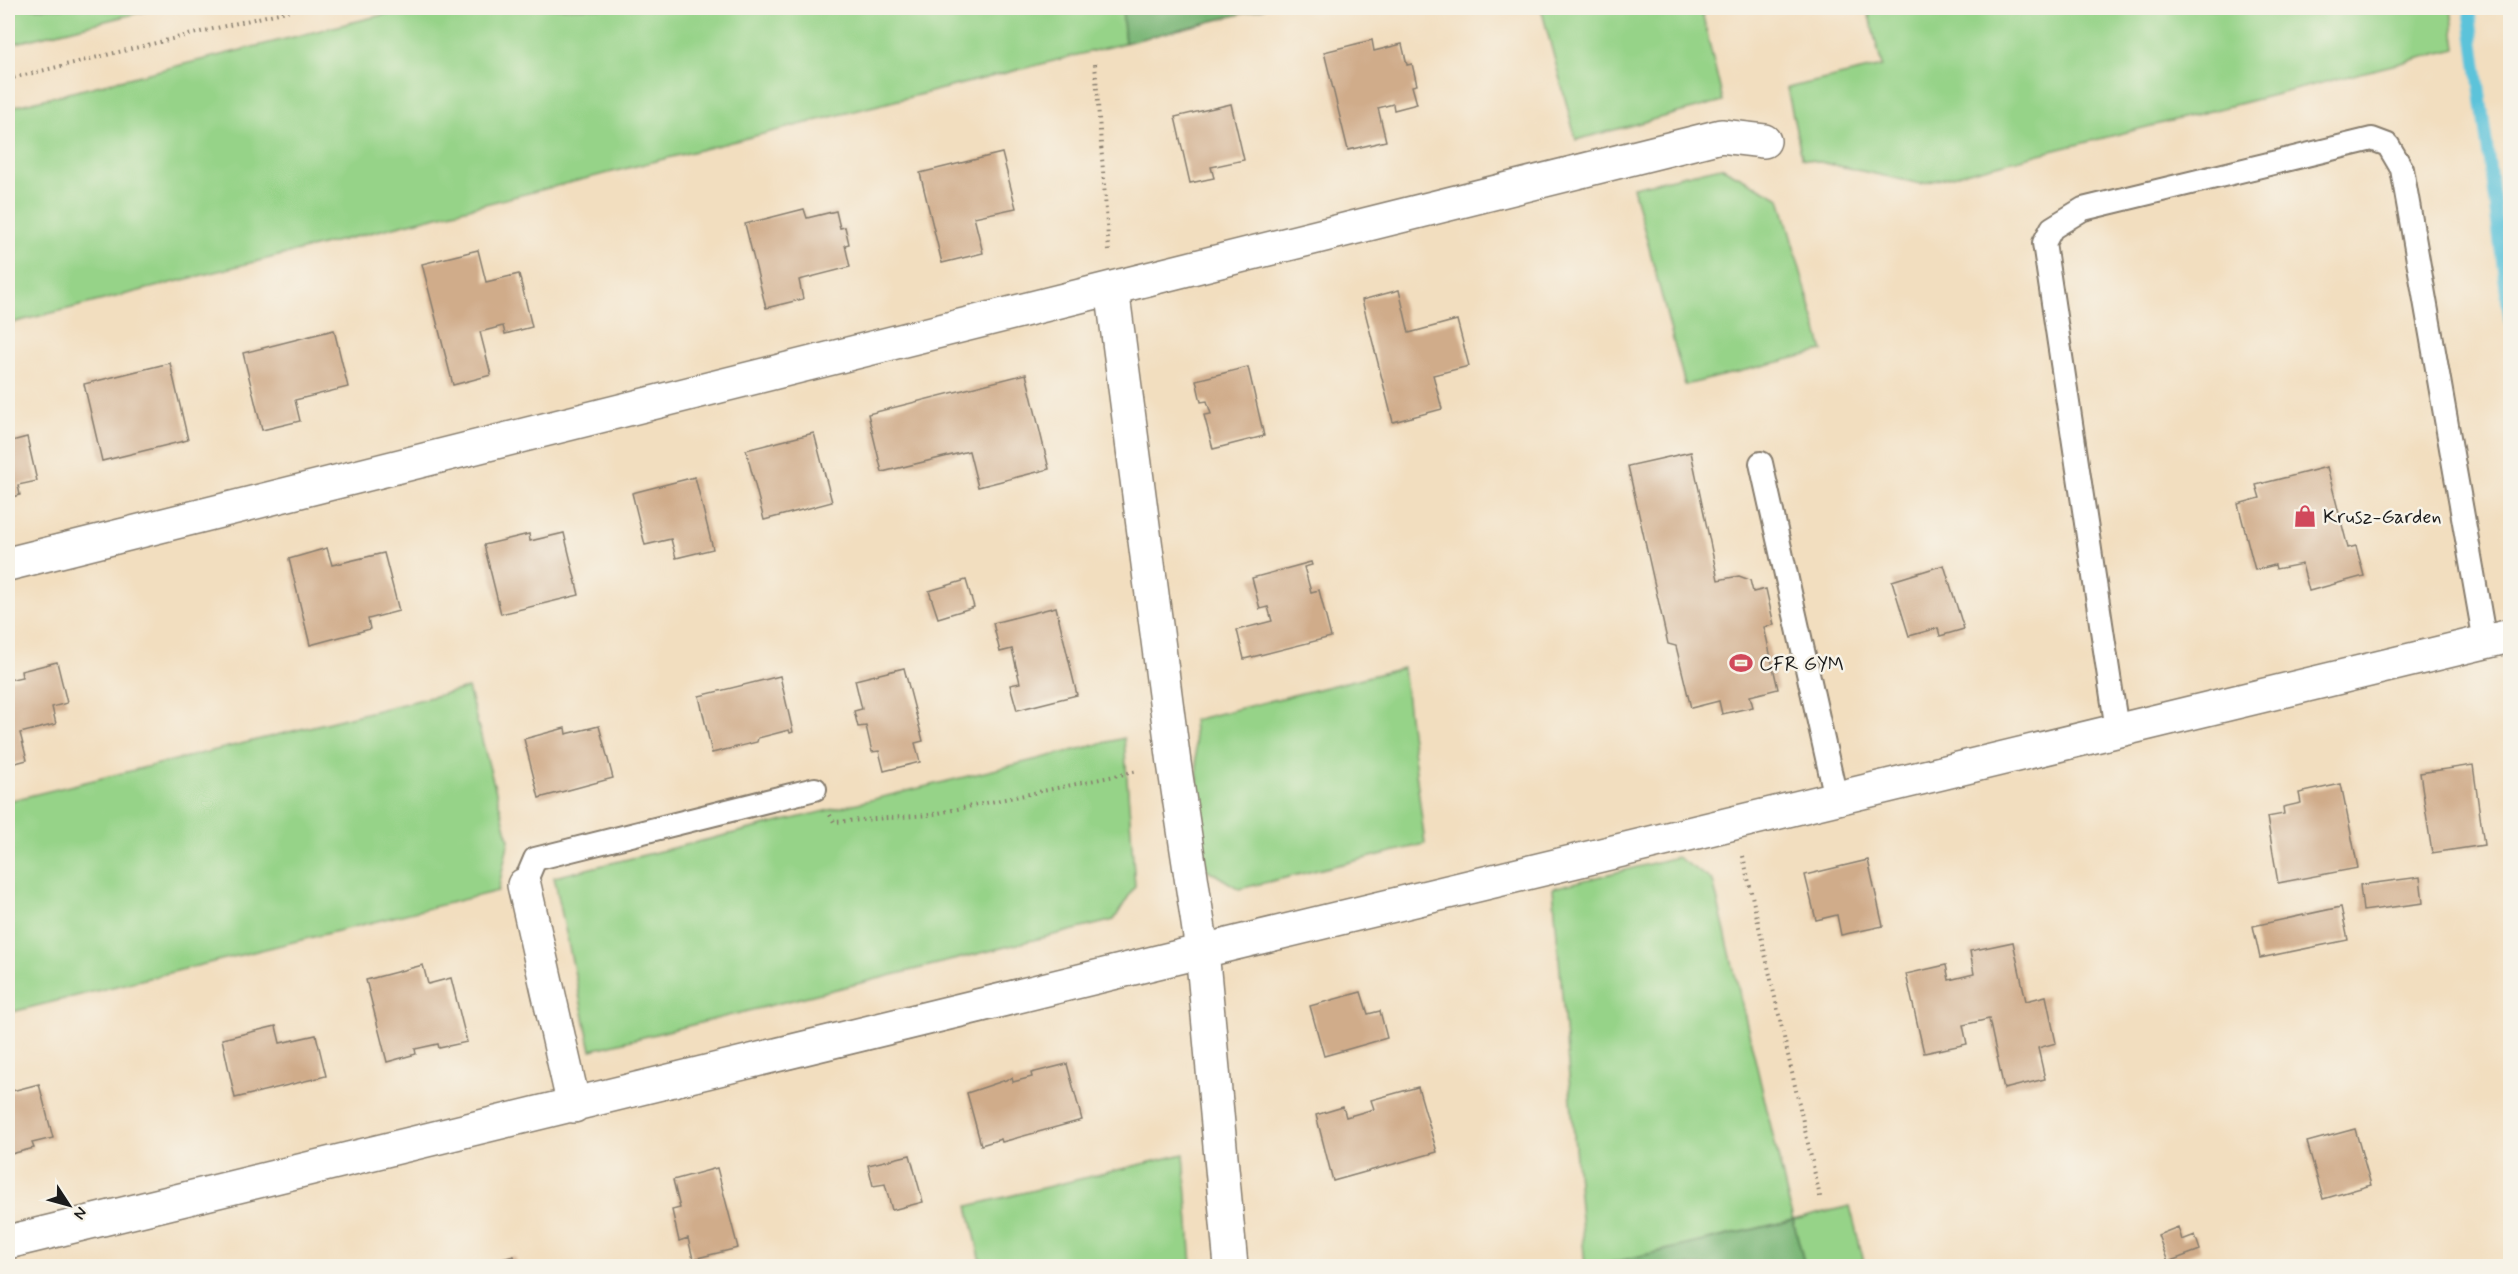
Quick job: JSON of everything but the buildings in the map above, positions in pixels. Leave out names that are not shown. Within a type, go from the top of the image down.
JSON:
[{"type":"street","points":[[8,564],[1721,136],[1764,141]]},
{"type":"street","points":[[1112,288],[1174,763],[1202,950],[1231,1266]]},
{"type":"street","points":[[12,1250],[574,1106],[1202,950],[2498,639]]},
{"type":"street","points":[[524,885],[574,1106]]},
{"type":"lane","points":[[2117,730],[2044,243],[2052,228],[2083,209],[2372,139],[2388,145],[2402,169],[2498,639]]},
{"type":"lane","points":[[1761,463],[1836,798]]},
{"type":"lane","points":[[524,885],[535,859],[815,789]]},
{"type":"path","points":[[8,79],[299,8]]},
{"type":"path","points":[[1095,64],[1112,288]]},
{"type":"path","points":[[815,789],[834,822],[929,815],[1174,763]]},
{"type":"path","points":[[1738,821],[1745,872],[1821,1201]]},
{"type":"green space","points":[[8,8],[158,8],[8,45]]},
{"type":"green space","points":[[410,8],[1122,8],[1125,43],[8,324],[8,108]]},
{"type":"green space","points":[[1122,8],[1265,8],[1125,43]]},
{"type":"green space","points":[[1541,8],[1701,8],[1723,101],[1576,140]]},
{"type":"green space","points":[[1867,8],[2451,8],[2456,49],[1921,184],[1802,158],[1787,88],[1882,66]]},
{"type":"green space","points":[[1721,167],[1780,198],[1823,351],[1685,385],[1633,187]]},
{"type":"green space","points":[[1403,668],[1425,844],[1239,889],[1205,868],[1193,720]]},
{"type":"green space","points":[[468,688],[509,840],[498,891],[8,1013],[8,801]]},
{"type":"green space","points":[[1124,738],[1135,886],[1114,920],[591,1050],[554,877]]},
{"type":"green space","points":[[1677,857],[1713,881],[1793,1220],[1598,1266],[1585,1266],[1553,888]]},
{"type":"green space","points":[[1184,1154],[1192,1266],[982,1266],[968,1206]]},
{"type":"green space","points":[[1850,1206],[1865,1266],[1805,1266],[1793,1220]]},
{"type":"green space","points":[[1793,1220],[1805,1266],[1598,1266]]},
{"type":"waterway","points":[[2469,8],[2510,322]]},
{"type":"place","name":"Krusz-Garden","points":[[2305,516]]},
{"type":"place","name":"CFR GYM","points":[[1741,663]]}]
